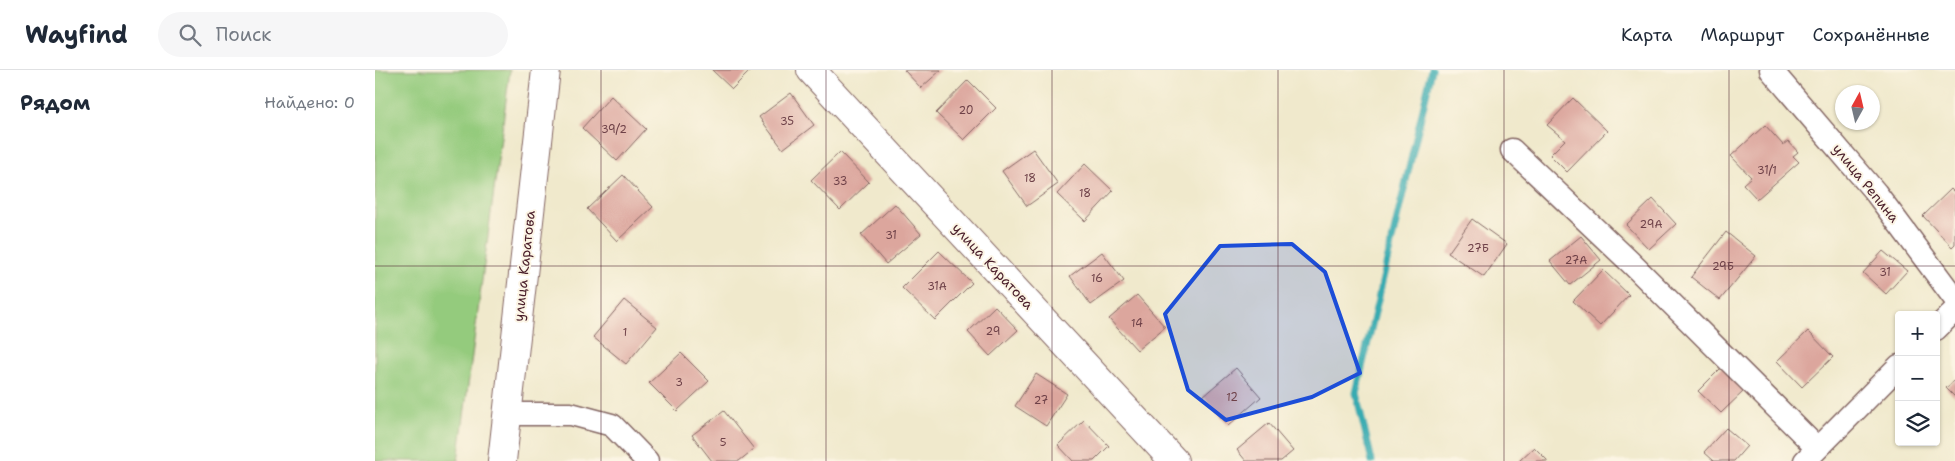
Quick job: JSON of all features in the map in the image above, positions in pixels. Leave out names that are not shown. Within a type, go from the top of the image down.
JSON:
[{"type":"street","name":"улица Каратова","points":[[502,461],[545,70]]},
{"type":"street","name":"улица Каратова","points":[[811,70],[1174,461]]},
{"type":"street","name":"улица Репина","points":[[1771,70],[1876,194],[1955,300]]},
{"type":"street","points":[[1513,150],[1630,262],[1811,454],[1895,370]]},
{"type":"street","points":[[1940,325],[1955,310]]},
{"type":"street","points":[[508,414],[571,414],[612,426],[647,461]]},
{"type":"highlighted area","points":[[1292,244],[1325,272],[1360,373],[1312,397],[1226,420],[1188,390],[1165,314],[1220,246]]},
{"type":"green space","points":[[375,70],[510,70],[458,461],[375,461]]},
{"type":"building","points":[[712,70],[751,70],[732,89]]},
{"type":"building","points":[[904,70],[941,70],[921,88]]},
{"type":"building","points":[[968,80],[996,108],[964,140],[936,113]]},
{"type":"building","points":[[791,93],[814,125],[783,149],[759,117]]},
{"type":"building","points":[[611,96],[646,129],[617,161],[582,128]]},
{"type":"building","points":[[1573,98],[1607,131],[1567,172],[1550,155],[1565,140],[1547,125]]},
{"type":"building","points":[[1765,125],[1783,145],[1788,141],[1798,152],[1793,156],[1799,162],[1757,199],[1743,184],[1751,177],[1731,156]]},
{"type":"building","points":[[1033,149],[1058,184],[1027,206],[1002,171]]},
{"type":"building","points":[[840,152],[869,182],[840,210],[811,180]]},
{"type":"building","points":[[1085,164],[1113,191],[1085,221],[1057,194]]},
{"type":"building","points":[[623,175],[653,207],[617,241],[587,209]]},
{"type":"building","points":[[1951,189],[1955,193],[1955,244],[1952,247],[1923,216]]},
{"type":"building","points":[[1653,199],[1676,224],[1649,249],[1626,225]]},
{"type":"building","points":[[895,204],[921,234],[886,264],[861,235]]},
{"type":"building","points":[[1472,219],[1507,244],[1484,277],[1448,253]]},
{"type":"building","points":[[1726,232],[1756,256],[1720,300],[1691,277]]},
{"type":"building","points":[[1581,236],[1601,260],[1570,285],[1550,261]]},
{"type":"building","points":[[939,251],[972,283],[935,320],[902,288]]},
{"type":"building","points":[[1883,251],[1907,271],[1886,294],[1863,273]]},
{"type":"building","points":[[1102,252],[1124,281],[1091,305],[1070,276]]},
{"type":"building","points":[[1603,270],[1629,295],[1600,326],[1573,301]]},
{"type":"building","points":[[1137,295],[1165,327],[1137,350],[1109,319]]},
{"type":"building","points":[[624,300],[657,327],[626,364],[593,337]]},
{"type":"building","points":[[995,306],[1018,330],[990,356],[968,332]]},
{"type":"building","points":[[1808,331],[1833,357],[1802,387],[1777,361]]},
{"type":"building","points":[[681,353],[709,381],[677,411],[649,383]]},
{"type":"building","points":[[1723,366],[1746,389],[1721,413],[1698,391]]},
{"type":"building","points":[[1236,368],[1261,397],[1228,426],[1203,396]]},
{"type":"building","points":[[1036,374],[1067,394],[1046,426],[1015,406]]},
{"type":"building","points":[[1955,380],[1955,397],[1946,388]]},
{"type":"building","points":[[724,411],[754,449],[739,461],[712,461],[692,435]]},
{"type":"building","points":[[1084,420],[1109,446],[1094,461],[1073,461],[1058,445]]},
{"type":"building","points":[[1269,423],[1293,451],[1281,461],[1246,461],[1237,450]]},
{"type":"building","points":[[1726,428],[1747,446],[1734,461],[1714,461],[1704,452]]},
{"type":"building","points":[[1534,447],[1548,461],[1519,461]]},
{"type":"waterway","points":[[1372,461],[1356,393],[1432,70]]}]
